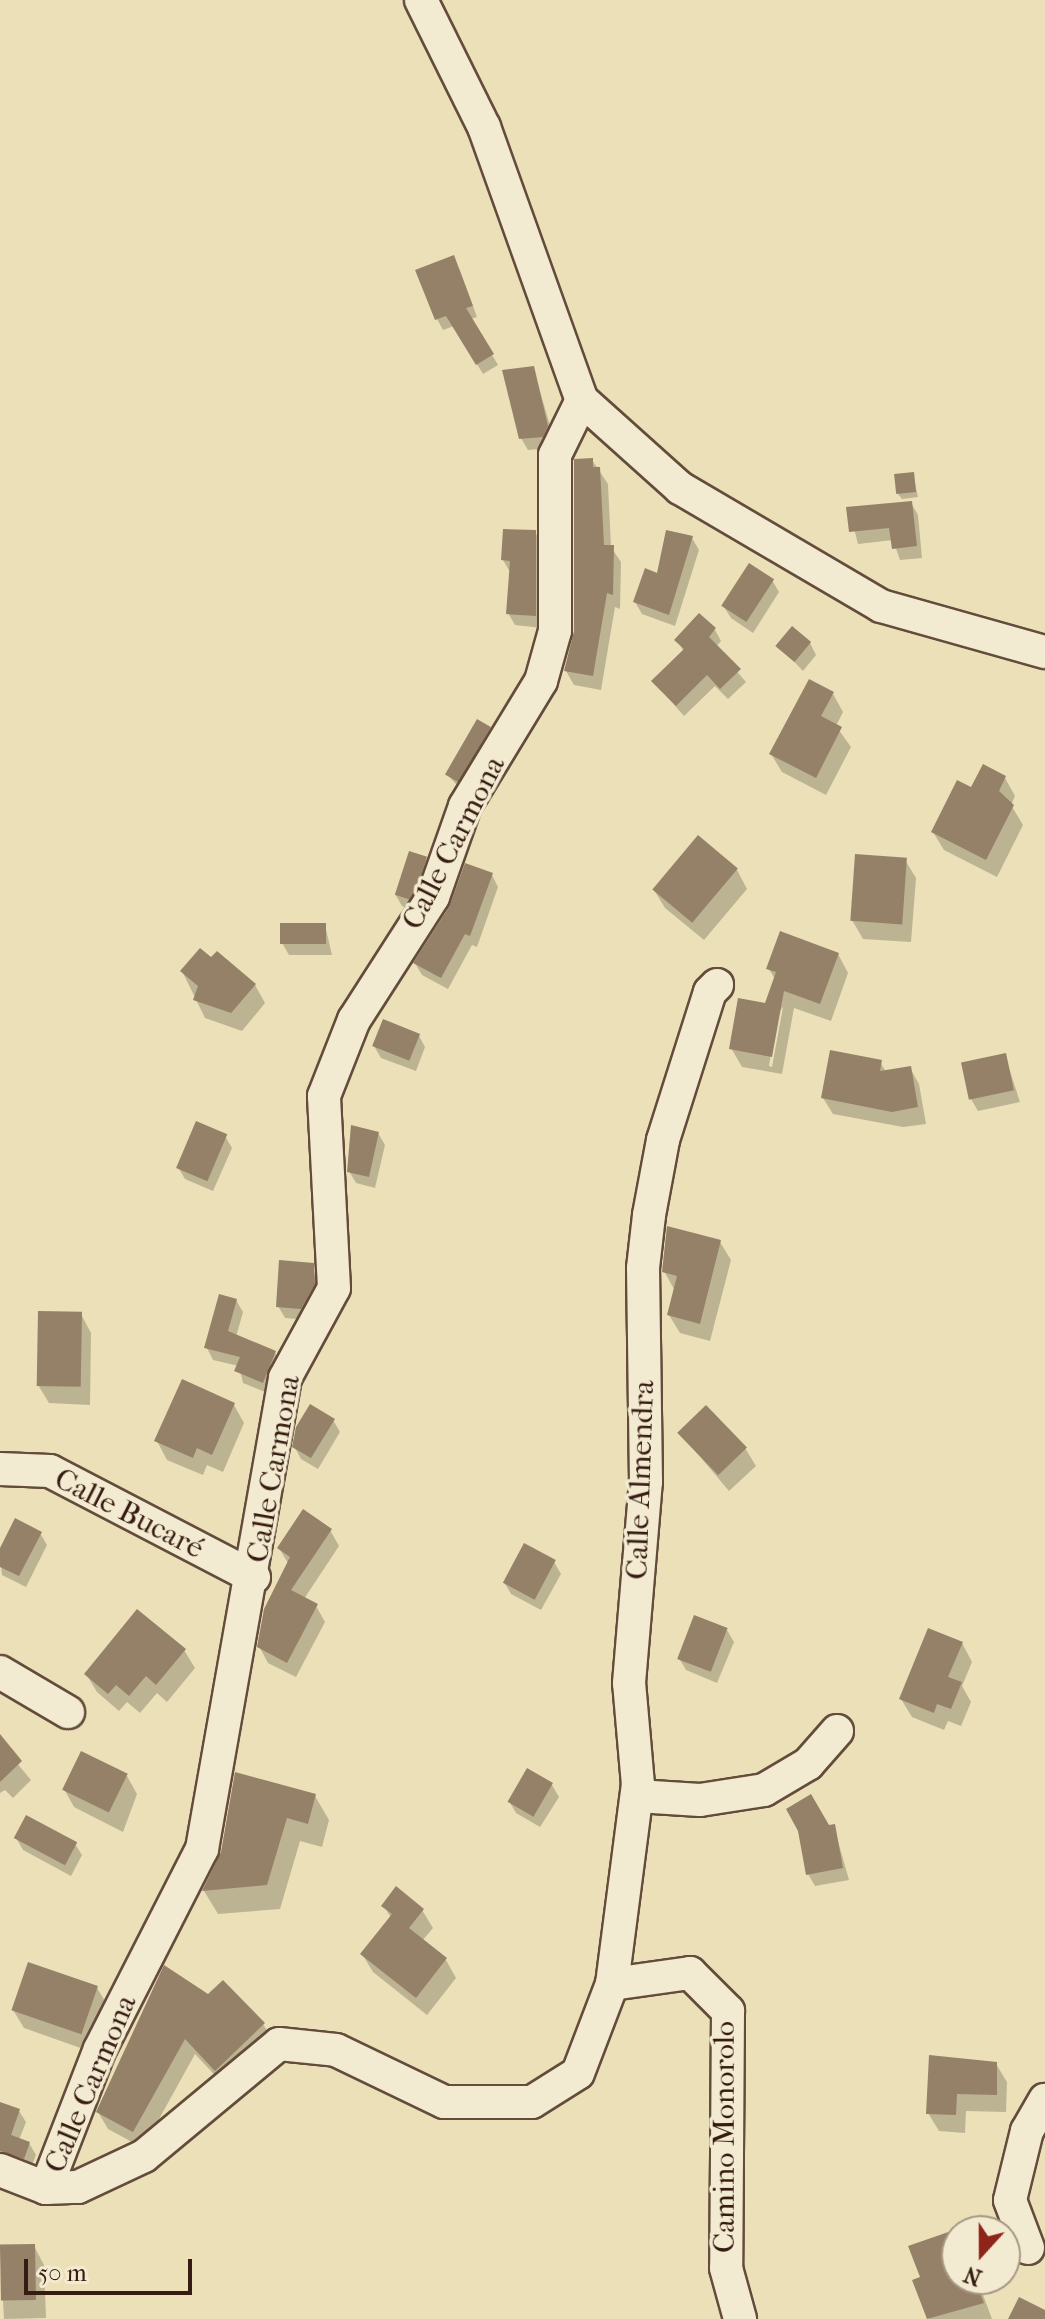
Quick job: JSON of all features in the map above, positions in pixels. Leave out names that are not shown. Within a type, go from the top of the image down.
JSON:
[{"type":"street","points":[[421,0],[484,127],[582,400],[680,488],[881,606],[1045,652]]},
{"type":"street","name":"Calle Carmona","points":[[46,2188],[100,2049],[202,1849],[254,1577],[285,1378],[334,1288],[324,1096],[354,1020],[433,897],[465,806],[541,681],[555,631],[555,455],[582,400]]},
{"type":"street","name":"Calle Almendra","points":[[612,1984],[637,1796],[629,1683],[646,1482],[643,1268],[663,1140],[710,992],[717,985]]},
{"type":"street","name":"Calle Bucaré","points":[[0,1469],[50,1471],[254,1577]]},
{"type":"street","points":[[0,1672],[68,1712]]},
{"type":"street","points":[[637,1796],[700,1800],[764,1790],[808,1764],[837,1731]]},
{"type":"street","name":"Camino Monorolo","points":[[612,1984],[690,1973],[728,2011],[726,2268],[740,2319]]},
{"type":"street","points":[[0,2170],[46,2188],[78,2187],[144,2156],[279,2044],[336,2050],[444,2102],[532,2102],[578,2073],[612,1984]]},
{"type":"street","points":[[1028,2248],[1010,2200],[1027,2131],[1045,2100]]},
{"type":"building","points":[[454,255],[473,306],[466,308],[494,354],[476,365],[446,316],[435,320],[415,270]]},
{"type":"building","points":[[534,366],[548,426],[543,437],[519,439],[502,370]]},
{"type":"building","points":[[593,458],[593,467],[600,467],[604,545],[614,545],[613,595],[607,593],[593,676],[564,671],[574,631],[574,459]]},
{"type":"building","points":[[914,472],[916,492],[896,494],[894,474]]},
{"type":"building","points":[[912,501],[917,546],[892,549],[889,528],[849,532],[846,507]]},
{"type":"building","points":[[503,529],[536,530],[536,616],[506,614],[510,561],[501,560]]},
{"type":"building","points":[[666,530],[693,536],[669,615],[633,602],[645,568],[657,573]]},
{"type":"building","points":[[749,563],[774,579],[746,622],[721,606]]},
{"type":"building","points":[[699,613],[716,628],[709,637],[741,669],[720,689],[707,675],[676,706],[651,681],[684,649],[674,640]]},
{"type":"building","points":[[792,626],[811,642],[794,662],[775,646]]},
{"type":"building","points":[[809,679],[834,692],[821,716],[842,727],[816,778],[769,754]]},
{"type":"building","points":[[477,719],[491,727],[459,782],[445,774]]},
{"type":"building","points":[[983,764],[1006,776],[999,791],[1014,805],[986,860],[931,832],[957,780],[971,787]]},
{"type":"building","points":[[698,835],[738,868],[692,923],[652,889]]},
{"type":"building","points":[[409,851],[427,857],[413,901],[395,895]]},
{"type":"building","points":[[855,854],[907,858],[902,924],[850,921]]},
{"type":"building","points":[[465,863],[493,873],[470,936],[465,934],[441,978],[413,963],[449,907]]},
{"type":"building","points":[[280,923],[326,923],[326,944],[280,944]]},
{"type":"building","points":[[780,931],[839,953],[820,1004],[784,991],[772,1057],[729,1049],[738,998],[765,1003],[776,972],[766,969]]},
{"type":"building","points":[[200,948],[211,957],[217,951],[256,984],[231,1013],[193,1000],[198,986],[180,971]]},
{"type":"building","points":[[383,1019],[420,1034],[409,1061],[372,1046]]},
{"type":"building","points":[[830,1050],[882,1060],[880,1071],[911,1066],[918,1107],[892,1112],[821,1098]]},
{"type":"building","points":[[1006,1053],[1014,1090],[969,1100],[961,1063]]},
{"type":"building","points":[[196,1121],[227,1134],[207,1181],[176,1168]]},
{"type":"building","points":[[351,1125],[379,1132],[369,1177],[347,1172]]},
{"type":"building","points":[[667,1226],[721,1240],[700,1324],[667,1315],[677,1276],[662,1272]]},
{"type":"building","points":[[279,1260],[314,1263],[315,1284],[301,1309],[276,1307]]},
{"type":"building","points":[[219,1294],[237,1299],[228,1331],[276,1351],[263,1383],[234,1371],[240,1357],[204,1348]]},
{"type":"building","points":[[38,1311],[82,1312],[81,1387],[37,1386]]},
{"type":"building","points":[[182,1379],[235,1403],[212,1455],[197,1448],[193,1458],[154,1441]]},
{"type":"building","points":[[310,1404],[335,1419],[311,1458],[292,1447],[296,1427]]},
{"type":"building","points":[[706,1405],[747,1447],[718,1475],[677,1433]]},
{"type":"building","points":[[303,1509],[332,1529],[291,1590],[318,1604],[287,1663],[257,1647],[264,1609],[290,1557],[277,1548]]},
{"type":"building","points":[[15,1518],[42,1532],[19,1576],[0,1567],[0,1548]]},
{"type":"building","points":[[524,1543],[556,1560],[535,1600],[503,1583]]},
{"type":"building","points":[[137,1609],[186,1649],[156,1685],[146,1676],[129,1696],[116,1685],[108,1694],[84,1674]]},
{"type":"building","points":[[694,1615],[728,1628],[711,1672],[677,1659]]},
{"type":"building","points":[[928,1628],[963,1642],[948,1677],[962,1682],[951,1709],[937,1704],[934,1713],[899,1699]]},
{"type":"building","points":[[0,1734],[22,1761],[0,1782]]},
{"type":"building","points":[[81,1751],[128,1774],[109,1812],[62,1790]]},
{"type":"building","points":[[527,1768],[553,1783],[533,1817],[508,1802]]},
{"type":"building","points":[[235,1772],[316,1794],[308,1824],[287,1818],[267,1885],[202,1891],[221,1852]]},
{"type":"building","points":[[811,1794],[829,1825],[835,1824],[843,1868],[806,1875],[798,1831],[786,1809]]},
{"type":"building","points":[[26,1815],[77,1842],[65,1865],[14,1838]]},
{"type":"building","points":[[396,1886],[424,1909],[409,1928],[447,1958],[416,1998],[360,1954],[392,1914],[381,1906]]},
{"type":"building","points":[[28,1962],[98,1986],[81,2034],[11,2010]]},
{"type":"building","points":[[164,1965],[208,1994],[223,1980],[265,2023],[215,2071],[185,2039],[133,2132],[96,2112]]},
{"type":"building","points":[[929,2055],[997,2062],[997,2095],[957,2094],[956,2115],[926,2114]]},
{"type":"building","points":[[0,2102],[20,2109],[11,2135],[30,2142],[24,2159],[0,2151]]},
{"type":"building","points":[[941,2235],[941,2295],[981,2295],[984,2303],[927,2319],[912,2280],[920,2277],[908,2246]]},
{"type":"building","points":[[35,2244],[36,2300],[1,2301],[0,2245]]},
{"type":"building","points":[[1019,2297],[1045,2310],[1045,2319],[1008,2319]]}]
